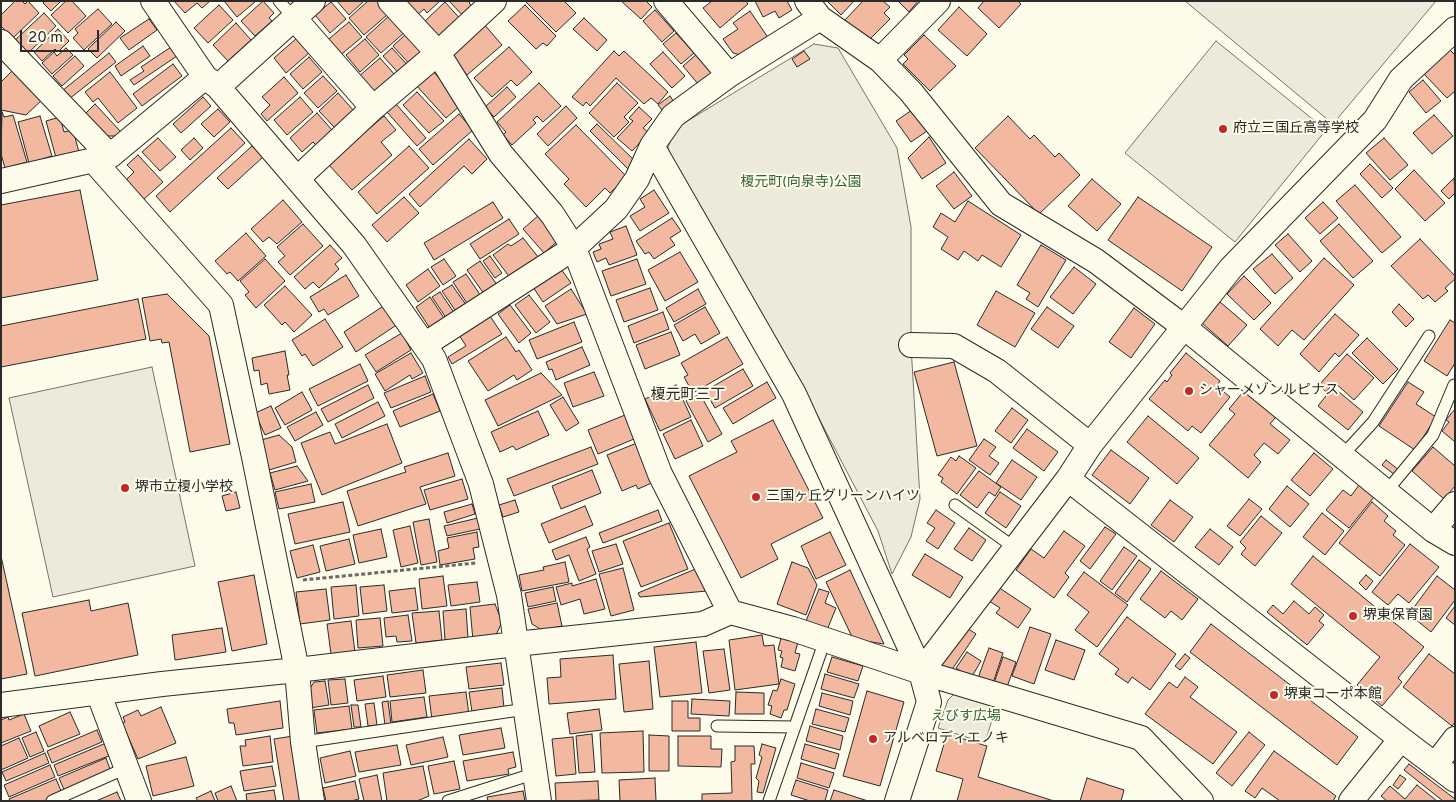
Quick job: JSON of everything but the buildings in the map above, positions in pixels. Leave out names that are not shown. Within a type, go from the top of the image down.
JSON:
[{"type":"street","points":[[153,1],[212,82],[354,245],[434,359],[481,484],[509,595],[539,801]]},
{"type":"street","points":[[1,181],[102,158],[212,82],[286,10],[313,1]]},
{"type":"street","points":[[390,1],[438,53],[501,154],[552,214],[574,248],[660,474],[730,612]]},
{"type":"street","points":[[297,179],[494,1]]},
{"type":"street","points":[[666,1],[729,75]]},
{"type":"street","points":[[880,60],[938,1]]},
{"type":"street","points":[[286,10],[374,108]]},
{"type":"street","points":[[424,345],[574,248],[616,208],[637,179],[652,146],[673,116],[814,10],[880,60],[911,92],[1001,204],[1096,261],[1184,327],[1433,530],[1455,543]]},
{"type":"street","points":[[921,672],[1068,479],[1090,446],[1232,268],[1375,120],[1401,79],[1455,29]]},
{"type":"street","points":[[1,42],[102,158],[221,305],[297,670],[312,801]]},
{"type":"street","points":[[652,146],[794,394],[921,672],[929,702],[897,801]]},
{"type":"street","points":[[911,345],[954,346],[997,370],[1090,446]]},
{"type":"street","points":[[1068,479],[1455,780]]},
{"type":"street","points":[[1433,530],[1455,504]]},
{"type":"street","points":[[1,705],[162,684],[703,624],[730,612],[793,629],[921,672],[1141,738],[1201,801]]},
{"type":"street","points":[[98,692],[139,801]]},
{"type":"street","points":[[1351,801],[1401,739]]},
{"type":"street","points":[[1436,765],[1455,739]]},
{"type":"lane","points":[[1342,456],[1373,422],[1430,336]]},
{"type":"lane","points":[[1386,492],[1433,434],[1454,384]]},
{"type":"lane","points":[[955,505],[1015,548]]},
{"type":"lane","points":[[770,801],[825,640]]},
{"type":"lane","points":[[304,742],[526,709]]},
{"type":"lane","points":[[718,726],[795,727]]},
{"type":"lane","points":[[52,801],[126,768]]},
{"type":"lane","points":[[448,801],[536,773]]},
{"type":"path","points":[[280,583],[499,560]]},
{"type":"green space","points":[[1185,1],[1436,1],[1333,124]]},
{"type":"green space","points":[[1216,41],[1326,130],[1235,242],[1125,153]]},
{"type":"green space","name":"榎元町(向泉寺)公園","points":[[814,44],[838,48],[897,148],[911,227],[911,345],[920,499],[911,537],[892,574],[878,531],[813,407],[670,158],[668,147],[676,128]]},
{"type":"green space","points":[[152,367],[195,566],[53,597],[9,398]]},
{"type":"green space","name":"えびす広場","points":[[955,693],[996,707],[985,743],[938,728],[948,700]]},
{"type":"place","name":"府立三国丘高等学校","points":[[1223,129]]},
{"type":"place","name":"シャーメゾンルピナス","points":[[1189,391]]},
{"type":"place","name":"堺市立榎小学校","points":[[125,488]]},
{"type":"place","name":"三国ヶ丘グリーンハイツ","points":[[756,497]]},
{"type":"place","name":"堺東保育園","points":[[1353,616]]},
{"type":"place","name":"堺東コーポ本館","points":[[1274,695]]},
{"type":"place","name":"アルベロディエノキ","points":[[873,739]]},
{"type":"district","name":"榎元町三丁","points":[[688,396]]}]
